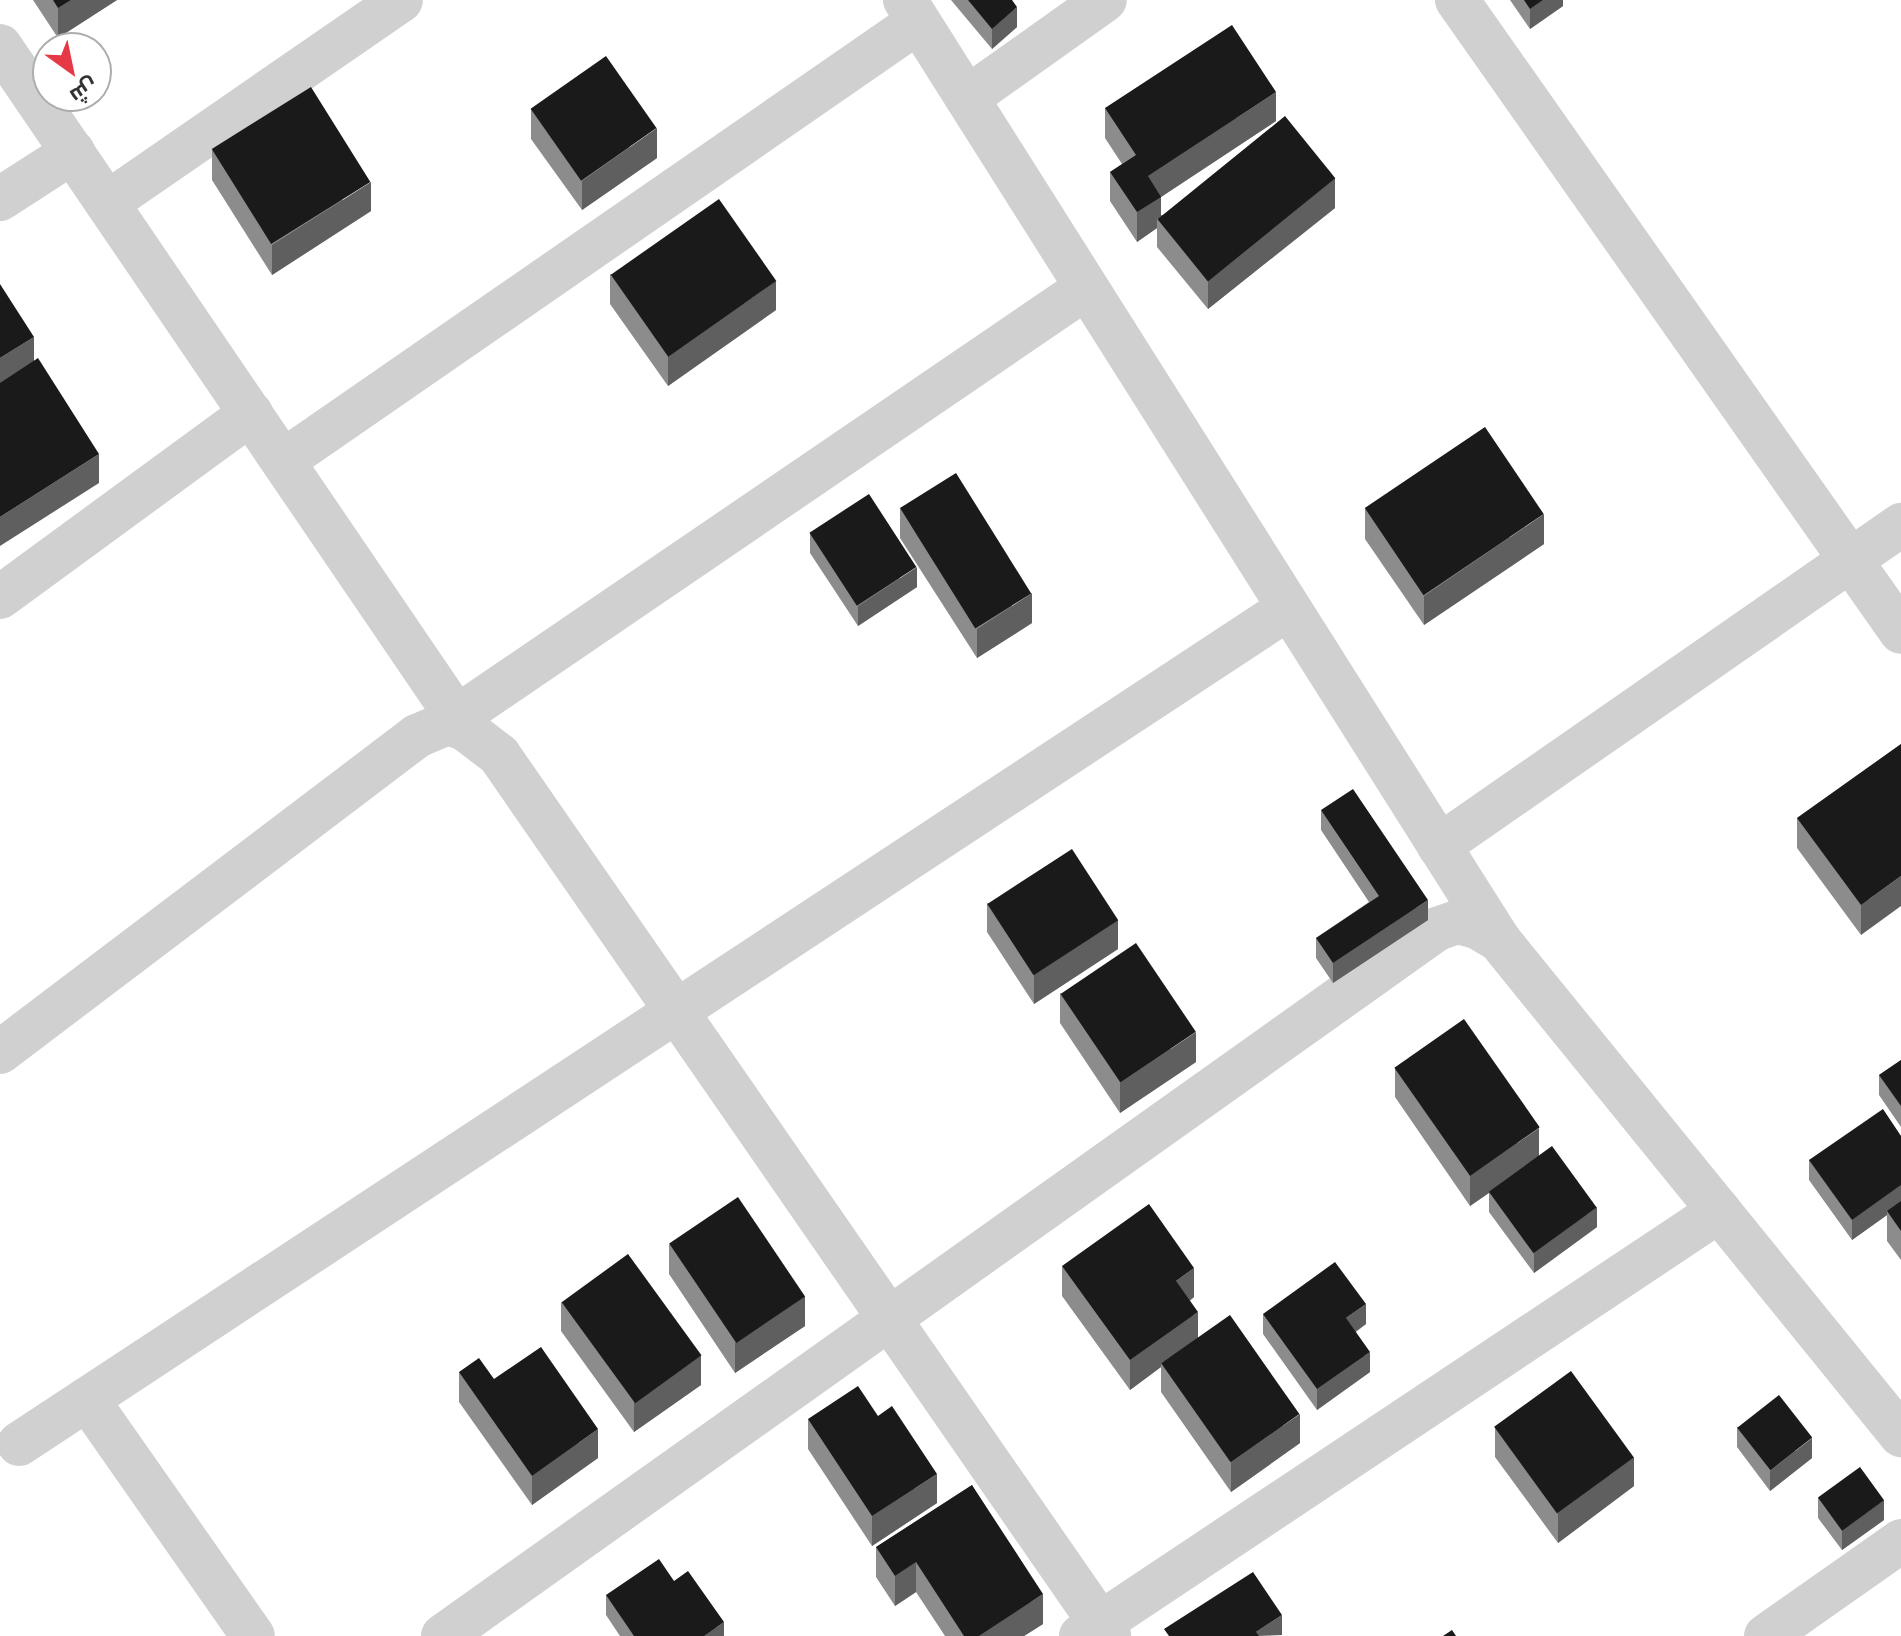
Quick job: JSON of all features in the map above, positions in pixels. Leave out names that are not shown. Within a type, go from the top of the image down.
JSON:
[{"type":"street","points":[[107,203],[401,0]]},
{"type":"street","points":[[967,98],[1105,0]]},
{"type":"street","points":[[1457,0],[1901,632]]},
{"type":"street","points":[[283,461],[912,11],[1499,940],[1901,1435]]},
{"type":"street","points":[[0,46],[251,413],[457,723],[499,755],[888,1320],[1096,1632],[1719,1211]]},
{"type":"street","points":[[0,199],[73,152]]},
{"type":"street","points":[[0,1052],[417,736],[457,723],[1086,288]]},
{"type":"street","points":[[0,597],[251,413]]},
{"type":"street","points":[[1439,846],[1901,525]]},
{"type":"street","points":[[19,1444],[1289,608]]},
{"type":"street","points":[[443,1636],[1437,929],[1457,922],[1477,927],[1499,940]]},
{"type":"street","points":[[87,1399],[253,1636]]},
{"type":"street","points":[[1766,1636],[1901,1541]]},
{"type":"building","points":[[53,0],[71,0],[58,8]]},
{"type":"building","points":[[968,0],[1012,0],[1017,7],[992,29]]},
{"type":"building","points":[[1524,0],[1543,0],[1530,9]]},
{"type":"building","points":[[1232,25],[1276,92],[1148,176],[1161,197],[1137,212],[1110,172],[1136,155],[1105,108]]},
{"type":"building","points":[[606,56],[656,128],[581,181],[531,109]]},
{"type":"building","points":[[311,87],[370,182],[271,244],[212,149]]},
{"type":"building","points":[[1285,116],[1335,178],[1208,281],[1158,219]]},
{"type":"building","points":[[719,199],[776,281],[668,357],[611,275]]},
{"type":"building","points":[[0,284],[34,337],[0,358]]},
{"type":"building","points":[[38,358],[99,454],[0,517],[0,383]]},
{"type":"building","points":[[1485,427],[1544,514],[1424,595],[1365,508]]},
{"type":"building","points":[[956,473],[1031,593],[975,628],[900,508]]},
{"type":"building","points":[[869,494],[916,567],[857,606],[809,533]]},
{"type":"building","points":[[1901,744],[1901,876],[1861,905],[1797,818]]},
{"type":"building","points":[[1353,789],[1428,900],[1333,963],[1316,938],[1379,896],[1321,810]]},
{"type":"building","points":[[1072,849],[1118,920],[1034,975],[987,904]]},
{"type":"building","points":[[1136,943],[1196,1032],[1120,1083],[1061,994]]},
{"type":"building","points":[[1464,1019],[1540,1127],[1470,1176],[1394,1068]]},
{"type":"building","points":[[1901,1060],[1901,1106],[1879,1075]]},
{"type":"building","points":[[1883,1109],[1901,1136],[1901,1185],[1852,1220],[1809,1160]]},
{"type":"building","points":[[1552,1146],[1597,1207],[1534,1253],[1489,1192]]},
{"type":"building","points":[[738,1197],[805,1296],[736,1343],[669,1243]]},
{"type":"building","points":[[1901,1201],[1901,1231],[1887,1211]]},
{"type":"building","points":[[1149,1204],[1194,1268],[1176,1281],[1198,1312],[1130,1360],[1062,1266]]},
{"type":"building","points":[[628,1254],[701,1355],[635,1403],[562,1302]]},
{"type":"building","points":[[1335,1262],[1366,1304],[1346,1318],[1370,1352],[1317,1389],[1263,1314]]},
{"type":"building","points":[[1230,1315],[1299,1414],[1231,1462],[1161,1363]]},
{"type":"building","points":[[541,1347],[598,1429],[532,1476],[459,1372],[479,1358],[494,1379]]},
{"type":"building","points":[[1571,1371],[1634,1458],[1557,1513],[1494,1427]]},
{"type":"building","points":[[858,1386],[878,1416],[892,1406],[937,1474],[872,1516],[808,1419]]},
{"type":"building","points":[[1779,1395],[1812,1438],[1770,1470],[1737,1428]]},
{"type":"building","points":[[1860,1467],[1884,1500],[1842,1531],[1818,1498]]},
{"type":"building","points":[[972,1485],[1043,1594],[979,1636],[964,1636],[916,1562],[895,1576],[876,1547]]},
{"type":"building","points":[[659,1559],[674,1581],[688,1571],[724,1622],[704,1636],[634,1636],[606,1595]]},
{"type":"building","points":[[1253,1572],[1282,1615],[1256,1632],[1259,1636],[1169,1636],[1164,1629]]}]
